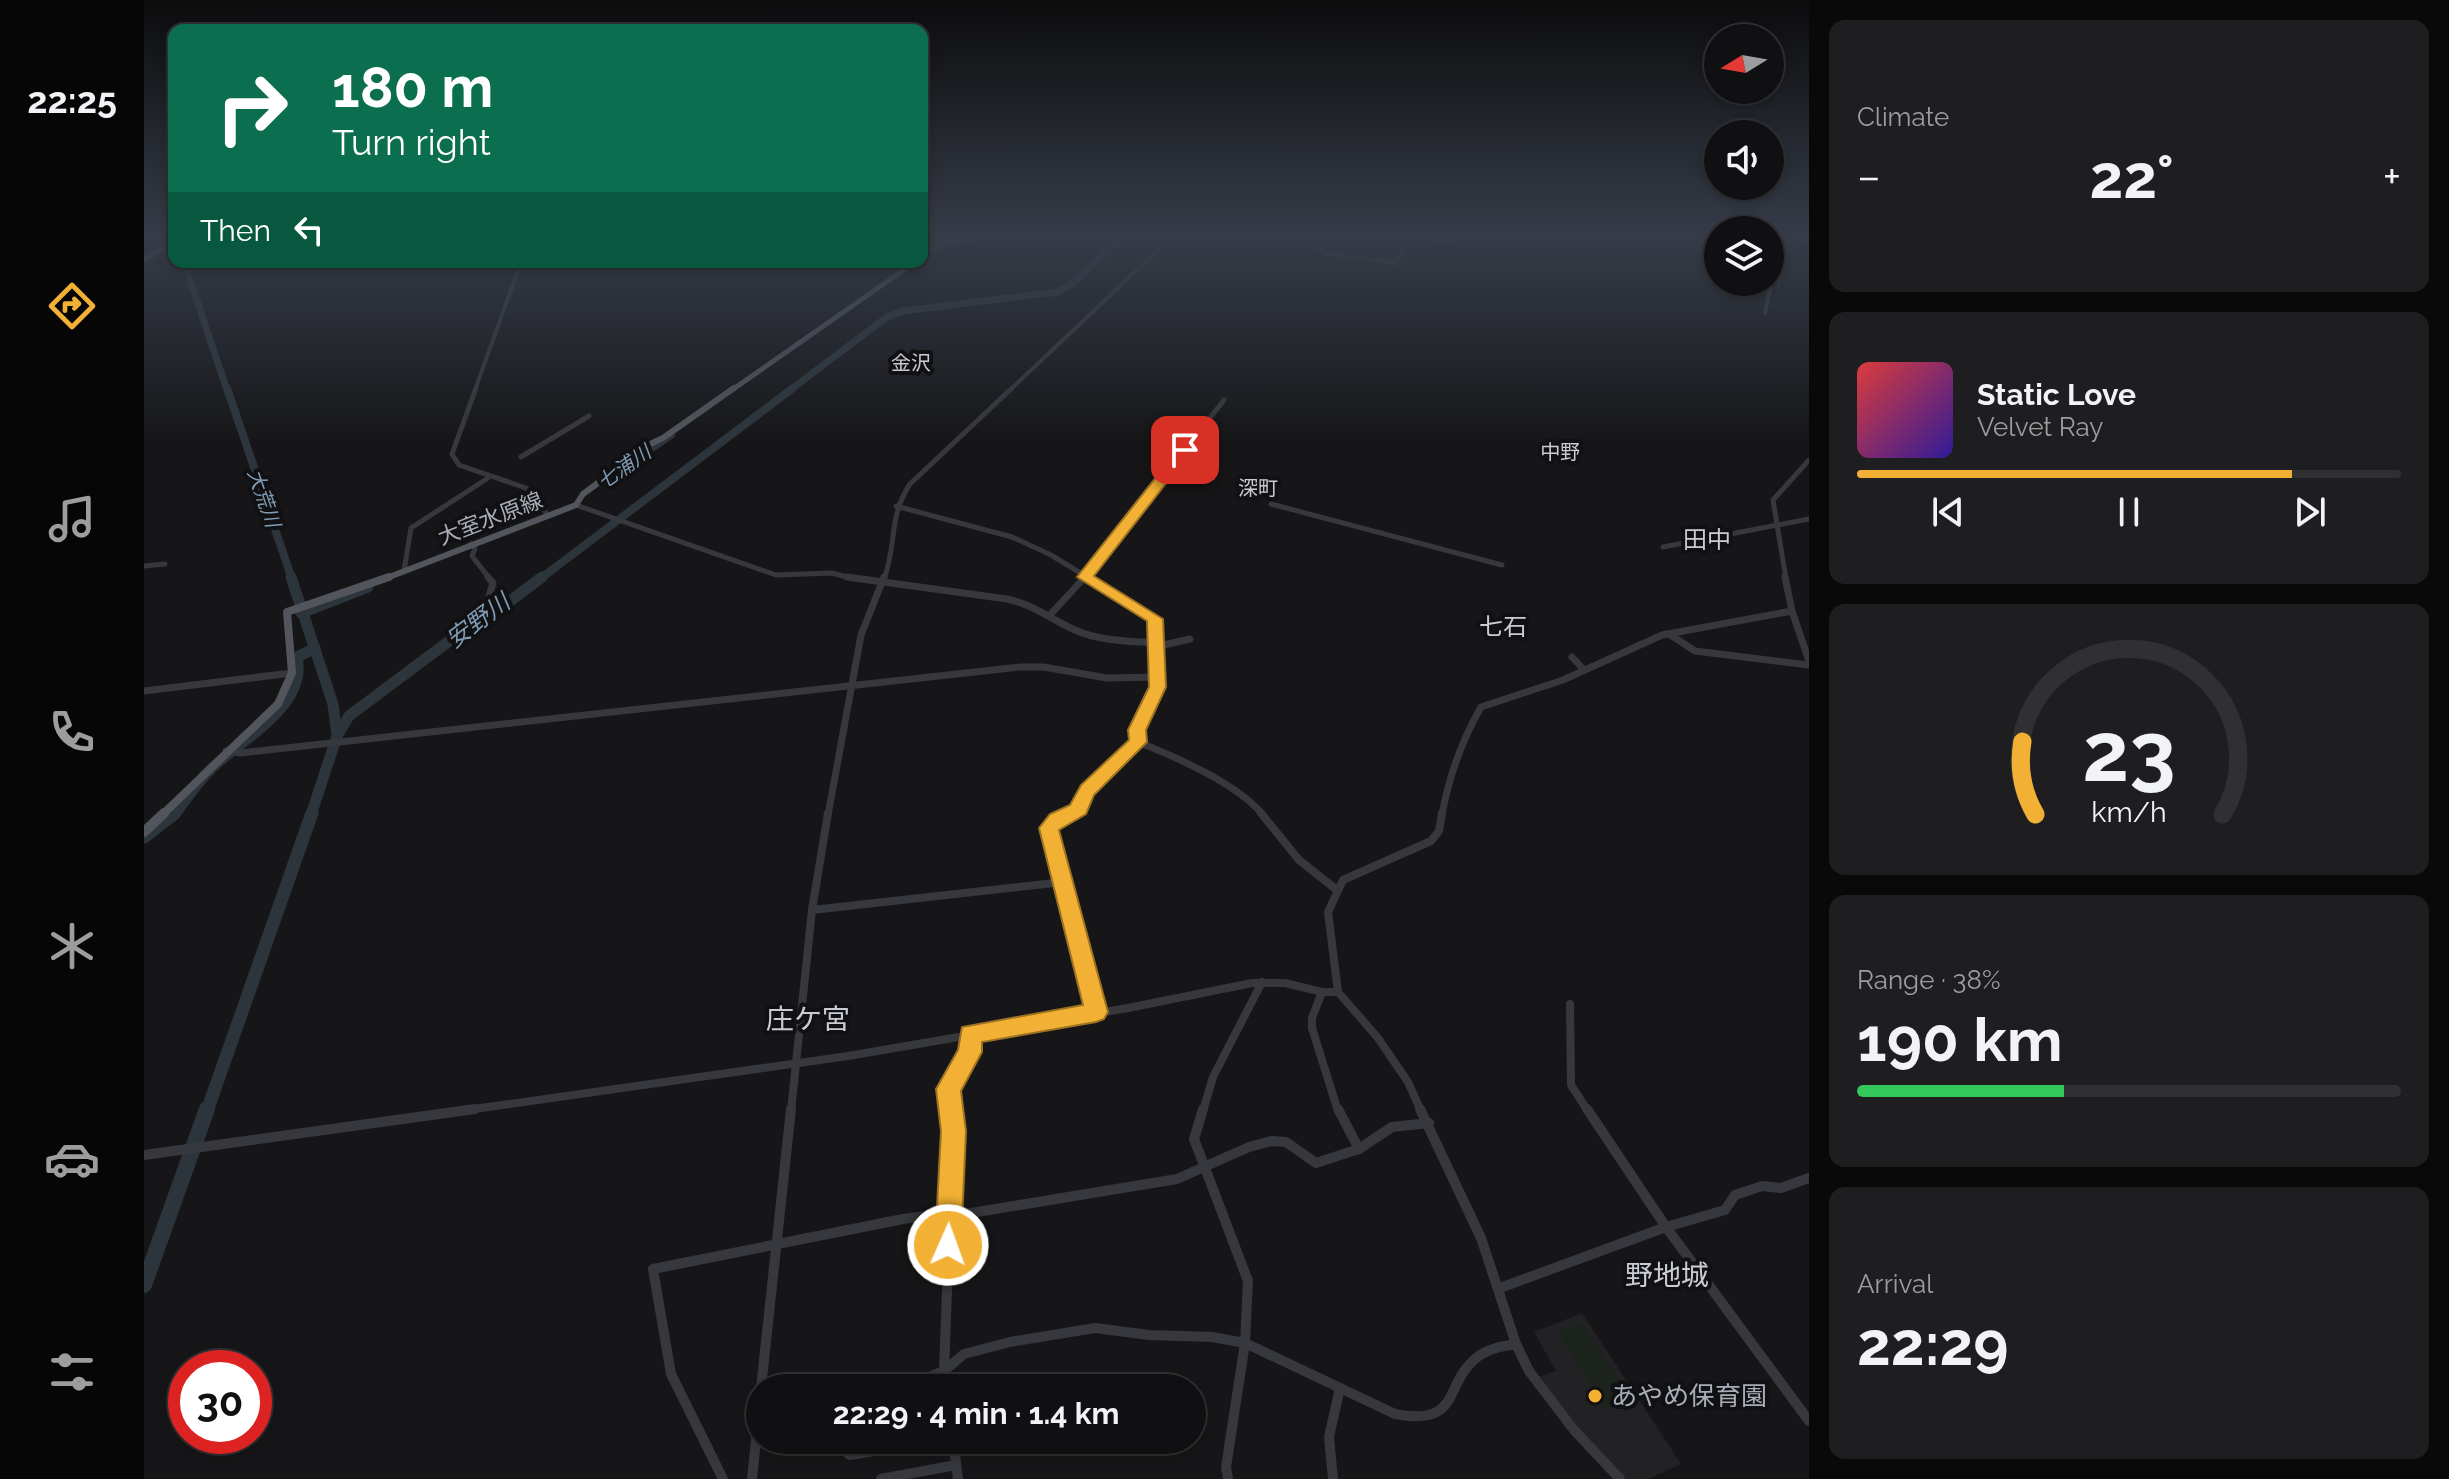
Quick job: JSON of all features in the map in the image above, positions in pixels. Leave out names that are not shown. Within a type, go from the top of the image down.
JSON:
[{"type":"main road","name":"大室水原線","points":[[292,673],[287,612],[576,505],[583,494],[639,448],[663,438],[851,307]]},
{"type":"main road","points":[[144,832],[278,704],[292,673]]},
{"type":"street","points":[[505,307],[452,454],[459,465],[488,478],[526,488],[548,515]]},
{"type":"street","points":[[762,1374],[812,910],[849,688],[861,635],[888,568],[896,506],[910,484],[1098,307]]},
{"type":"street","points":[[1765,313],[1766,307]]},
{"type":"street","points":[[1049,616],[1085,577],[1224,400]]},
{"type":"street","points":[[521,457],[589,416]]},
{"type":"street","points":[[1669,634],[1685,647],[1710,654],[1809,663],[1792,611],[1773,500],[1809,460]]},
{"type":"street","points":[[404,571],[411,528],[488,478]]},
{"type":"street","points":[[1271,504],[1502,565]]},
{"type":"street","points":[[576,505],[776,575],[832,573],[882,583],[1024,602],[1076,631],[1102,638],[1155,645],[1190,639]]},
{"type":"street","points":[[896,506],[1012,537],[1051,555],[1155,619],[1158,687],[1137,730],[1138,742]]},
{"type":"street","points":[[1663,547],[1809,519]]},
{"type":"street","points":[[471,544],[475,549],[472,556],[493,583],[488,600],[469,616],[486,624]]},
{"type":"street","points":[[144,566],[165,564]]},
{"type":"street","points":[[1620,1479],[1547,1397],[1529,1371],[1516,1344],[1500,1288],[1429,1123],[1408,1082],[1378,1038],[1338,992],[1328,912],[1343,880],[1423,845],[1439,831],[1448,783],[1463,738],[1481,707],[1543,688],[1643,642],[1669,634],[1792,611]]},
{"type":"street","points":[[1572,657],[1584,670]]},
{"type":"street","points":[[231,752],[762,698],[811,689],[849,688],[1034,666],[1107,678],[1159,677]]},
{"type":"street","points":[[144,691],[292,673]]},
{"type":"street","points":[[1138,742],[1163,752],[1251,800],[1299,860],[1337,890]]},
{"type":"street","points":[[1096,1012],[1050,840],[1050,824],[1080,809],[1087,790],[1138,742]]},
{"type":"street","points":[[812,910],[1063,882]]},
{"type":"street","points":[[144,1155],[797,1063],[1262,982],[1338,992]]},
{"type":"street","points":[[1228,1479],[1226,1467],[1245,1343],[1248,1281],[1194,1139],[1213,1077],[1262,982]]},
{"type":"street","points":[[1322,992],[1312,1018],[1312,1028],[1338,1110],[1359,1149]]},
{"type":"street","points":[[1570,1004],[1571,1085],[1666,1227],[1809,1421]]},
{"type":"street","points":[[944,1374],[953,1131],[948,1089],[970,1052],[970,1034]]},
{"type":"street","points":[[723,1479],[671,1374],[653,1269],[949,1213],[959,1215],[1177,1179],[1249,1147],[1271,1141],[1286,1142],[1316,1163],[1359,1149],[1392,1127],[1429,1123]]},
{"type":"street","points":[[1500,1288],[1666,1227],[1725,1210],[1735,1195],[1762,1186],[1781,1188],[1809,1178]]},
{"type":"street","points":[[937,1374],[964,1354],[1010,1342],[1095,1328],[1149,1335],[1212,1337],[1245,1343],[1395,1414],[1420,1418],[1443,1408],[1458,1387],[1465,1367],[1482,1350],[1495,1345],[1516,1344]]},
{"type":"street","points":[[1333,1479],[1329,1437],[1340,1388]]},
{"type":"street","points":[[752,1479],[755,1454]]},
{"type":"street","points":[[955,1454],[958,1479]]},
{"type":"street","points":[[881,1479],[956,1465]]},
{"type":"shaded area","name":"あやめ保育園","points":[[1582,1313],[1681,1464],[1649,1479],[1626,1479],[1594,1447],[1539,1377],[1556,1371],[1534,1332]]},
{"type":"shaded area","points":[[1583,1323],[1631,1399],[1605,1409],[1558,1332]]},
{"type":"waterway","name":"大荒川","points":[[199,307],[227,390]]},
{"type":"waterway","name":"安野川","points":[[790,390],[887,317],[903,311],[935,307]]},
{"type":"waterway","name":"大荒川","points":[[227,388],[292,579]]},
{"type":"waterway","name":"安野川","points":[[540,579],[793,388]]},
{"type":"waterway","name":"七浦川","points":[[606,479],[671,435]]},
{"type":"waterway","name":"大荒川","points":[[291,577],[303,612]]},
{"type":"waterway","name":"安野川","points":[[311,815],[337,736],[349,716],[484,615],[509,602],[542,577]]},
{"type":"waterway","name":"七浦川","points":[[303,612],[368,587]]},
{"type":"waterway","name":"大荒川","points":[[303,612],[315,648]]},
{"type":"waterway","points":[[174,815],[209,771],[282,707],[298,675],[297,657],[315,648]]},
{"type":"waterway","name":"大荒川","points":[[315,648],[333,704],[337,735]]},
{"type":"waterway","points":[[144,837],[175,813]]},
{"type":"waterway","name":"安野川","points":[[207,1111],[312,813]]},
{"type":"waterway","name":"安野川","points":[[144,1285],[207,1109]]},
{"type":"place","name":"あやめ保育園","points":[[1595,1396]]},
{"type":"district","name":"金沢","points":[[911,363]]},
{"type":"district","name":"中野","points":[[1560,452]]},
{"type":"district","name":"深町","points":[[1258,488]]},
{"type":"district","name":"田中","points":[[1707,540]]},
{"type":"district","name":"七石","points":[[1503,627]]},
{"type":"district","name":"庄ケ宮","points":[[808,1019]]},
{"type":"district","name":"野地城","points":[[1667,1275]]},
{"type":"route","points":[[948,1245],[953,1131],[948,1089],[961,1072],[970,1052],[970,1034],[1096,1012],[1049,828],[1057,819],[1080,809],[1087,790],[1138,742],[1137,730],[1158,687],[1159,677],[1154,646],[1155,619],[1085,577],[1185,450]]}]
